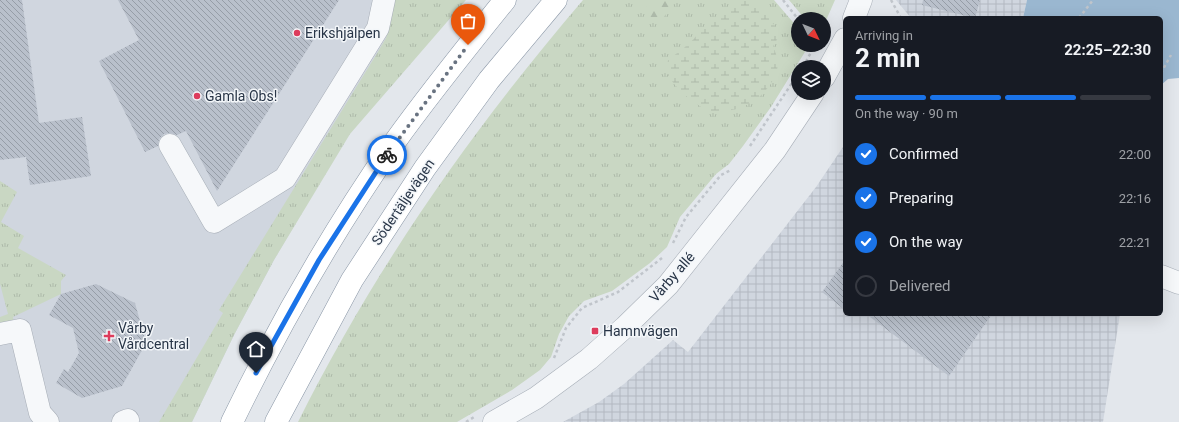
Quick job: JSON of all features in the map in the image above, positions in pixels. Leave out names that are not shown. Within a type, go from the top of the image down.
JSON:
[{"type":"highway","points":[[232,422],[262,360],[319,260],[394,143],[458,57],[505,0]]},
{"type":"highway","name":"Södertäljevägen","points":[[276,422],[352,280],[425,168],[489,80],[556,0]]},
{"type":"street","points":[[170,145],[214,222],[285,178],[378,28],[384,0]]},
{"type":"street","points":[[831,64],[843,43]]},
{"type":"street","name":"Vårby allé","points":[[486,418],[536,398],[590,359],[625,328],[668,285],[775,150],[809,100]]},
{"type":"street","points":[[1163,277],[1179,283]]},
{"type":"street","points":[[0,334],[20,330],[40,413],[48,422]]},
{"type":"path","points":[[783,0],[792,12]]},
{"type":"path","points":[[891,0],[900,16]]},
{"type":"path","points":[[1081,16],[1093,0]]},
{"type":"path","points":[[1163,69],[1171,56]]},
{"type":"path","points":[[746,152],[791,84]]},
{"type":"path","points":[[670,248],[686,217],[721,175],[730,172],[734,167]]},
{"type":"path","points":[[554,359],[566,328],[582,308],[618,292],[664,255]]},
{"type":"path","points":[[466,422],[486,418]]},
{"type":"shaded area","points":[[0,0],[426,0],[274,260],[234,335],[192,422],[0,422]]},
{"type":"shaded area","points":[[896,0],[1027,0],[1023,16],[909,16]]},
{"type":"shaded area","points":[[843,147],[843,316],[1120,316],[1103,422],[563,422],[599,402],[624,384],[673,340],[688,352],[816,187]]},
{"type":"green space","points":[[395,0],[466,0],[350,134],[274,260],[234,335],[192,422],[159,422],[223,313],[219,310],[386,38]]},
{"type":"green space","points":[[583,0],[774,0],[791,20],[791,52],[805,52],[800,60],[791,60],[791,75],[771,107],[729,164],[716,174],[680,217],[667,247],[650,263],[612,291],[584,301],[569,316],[559,334],[551,357],[540,370],[512,390],[457,422],[298,422],[328,365],[392,255],[464,150],[542,49]]},
{"type":"green space","points":[[651,0],[677,0],[663,18],[655,22],[649,20],[645,15],[647,6]]},
{"type":"green space","points":[[737,0],[751,0],[764,12],[778,30],[778,38],[773,46],[778,67],[769,86],[757,99],[749,104],[733,110],[711,112],[690,100],[669,78],[666,72],[668,60],[689,44],[708,23]]},
{"type":"green space","points":[[789,0],[835,0],[830,12],[799,12]]},
{"type":"green space","points":[[0,181],[17,192],[1,222],[24,236],[18,248],[66,275],[61,281],[61,294],[13,317],[14,325],[0,326],[0,317],[8,314],[0,284]]},
{"type":"water","points":[[1027,0],[1179,0],[1179,78],[1168,79],[1163,83],[1163,16],[1023,16]]},
{"type":"building","points":[[0,0],[22,0],[39,123],[82,117],[91,176],[30,185],[26,157],[0,160]]},
{"type":"building","name":"Gamla Obs!","points":[[118,0],[339,0],[217,191],[186,131],[177,135],[170,133],[164,134],[159,139],[158,146],[145,152],[99,61],[139,40]]},
{"type":"building","points":[[923,0],[980,0],[976,16],[967,16],[922,5]]},
{"type":"building","points":[[843,263],[843,308],[822,292]]},
{"type":"building","name":"Vårby Vårdcentral","points":[[96,284],[135,303],[146,343],[122,386],[82,398],[56,383],[64,369],[68,372],[79,353],[73,328],[49,315],[61,294]]},
{"type":"building","points":[[869,316],[991,316],[949,376]]},
{"type":"way so far","points":[[387,155],[394,143],[468,45]]},
{"type":"place","name":"Erikshjälpen","points":[[297,33]]},
{"type":"place","name":"Gamla Obs!","points":[[197,96]]},
{"type":"place","name":"Hamnvägen","points":[[595,331]]},
{"type":"place","name":"Vårby Vårdcentral","points":[[109,336]]},
{"type":"route","points":[[256,373],[319,260],[387,155]]}]
